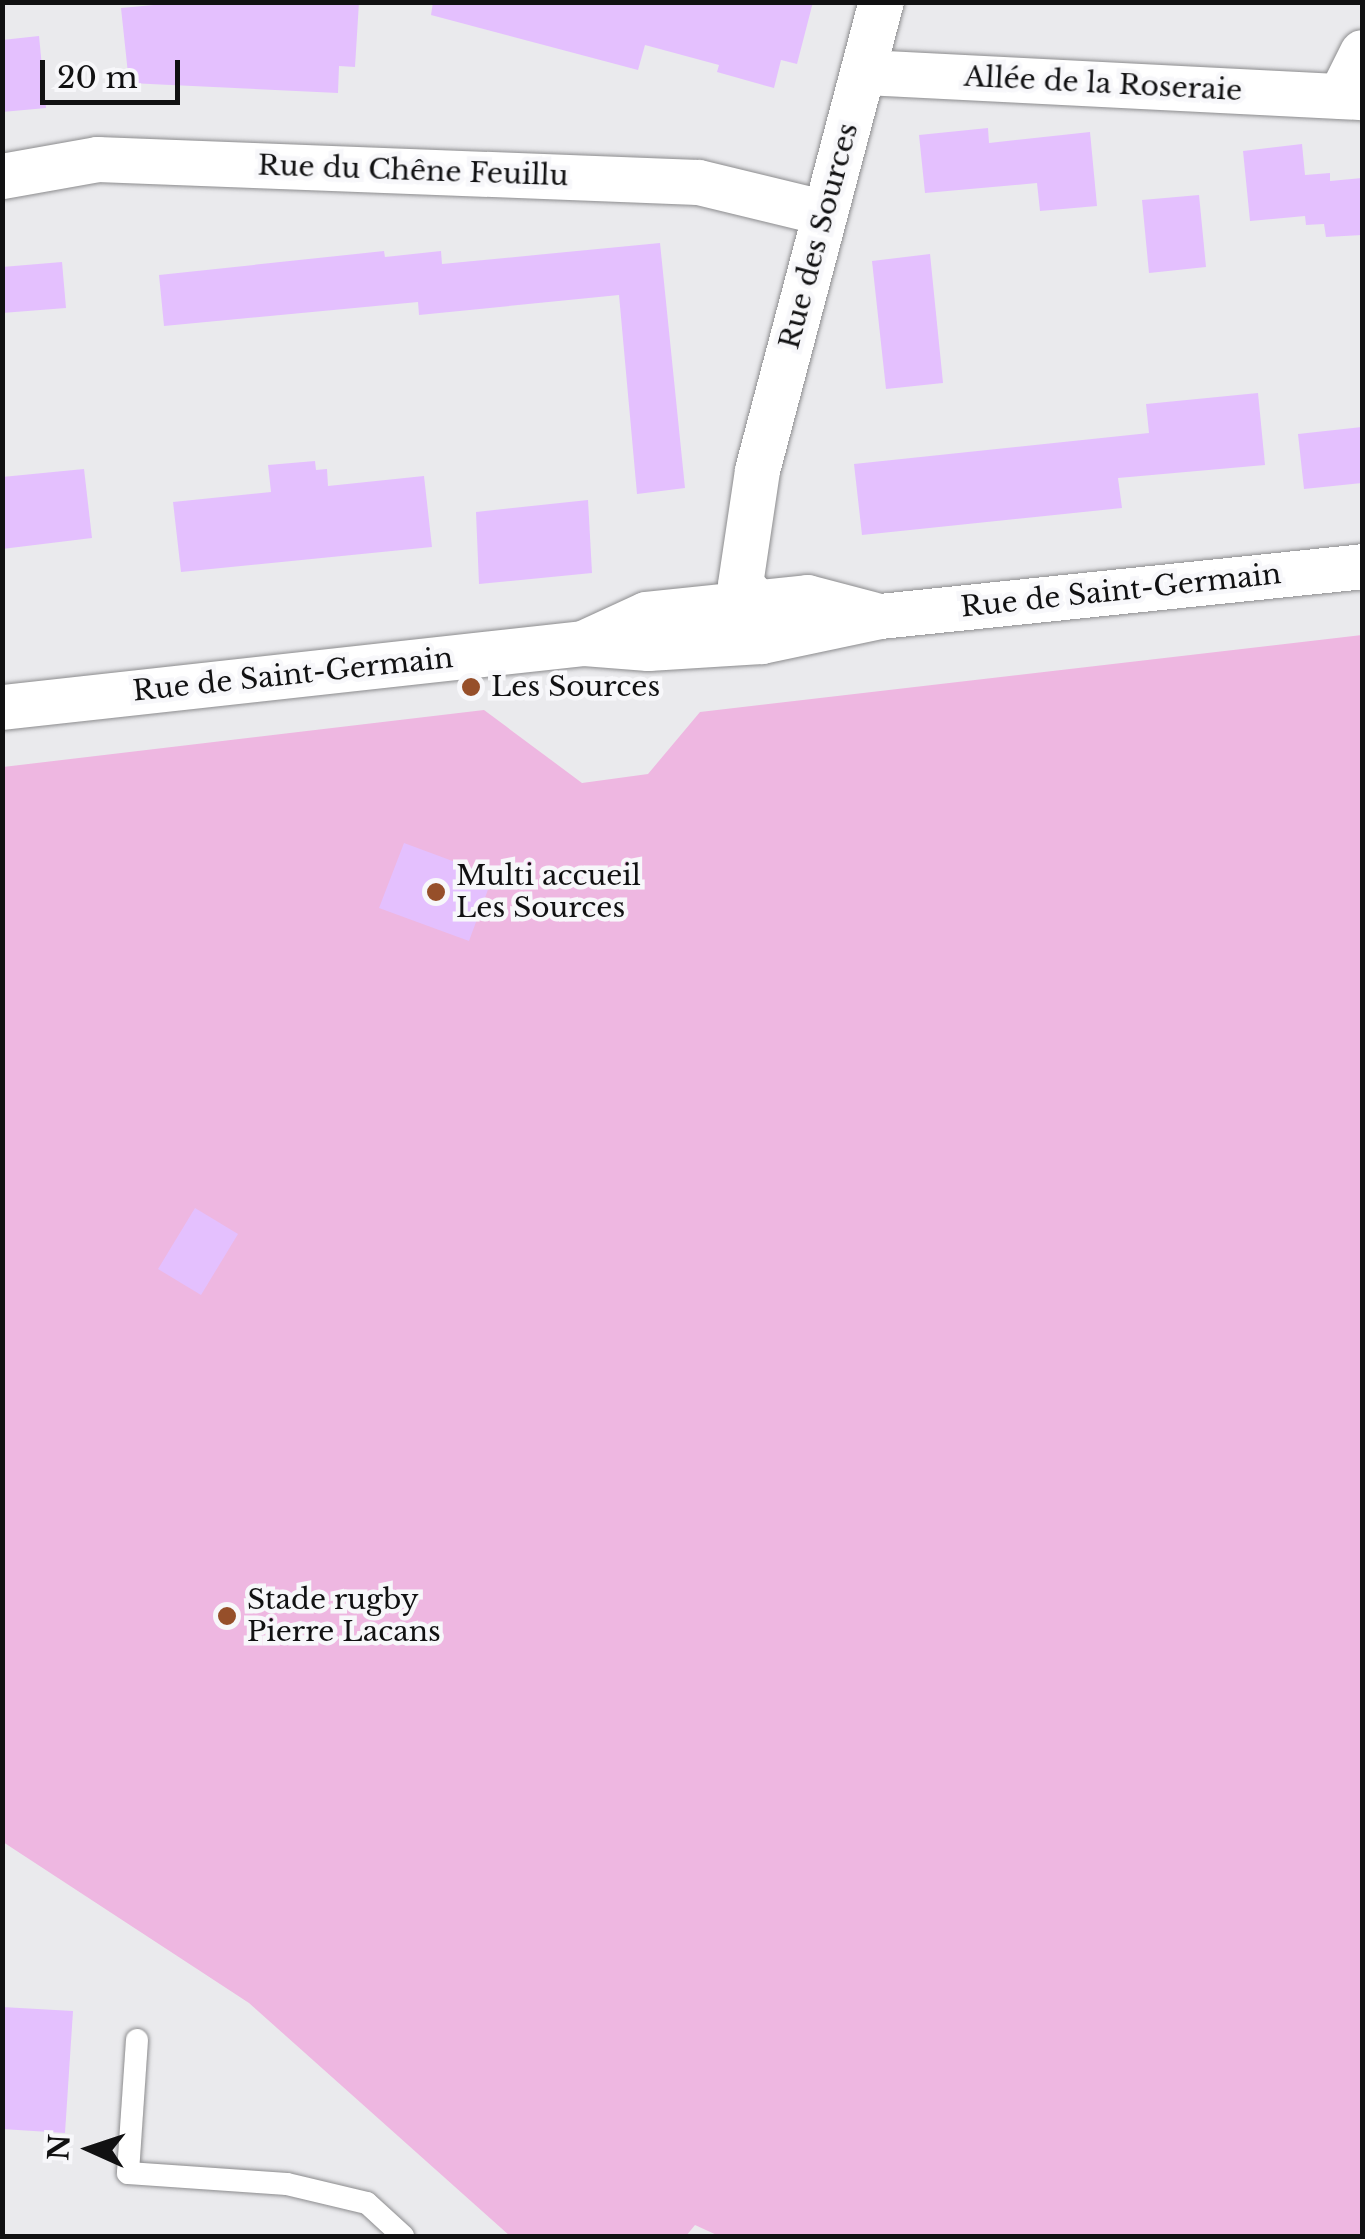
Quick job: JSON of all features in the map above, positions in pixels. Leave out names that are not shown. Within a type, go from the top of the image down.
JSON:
[{"type":"street","name":"Rue des Sources","points":[[760,622],[740,584],[757,470],[822,212],[865,72],[880,2]]},
{"type":"street","name":"Allée de la Roseraie","points":[[865,72],[1351,96],[1362,52]]},
{"type":"street","name":"Rue du Chêne Feuillu","points":[[2,176],[97,159],[698,182],[822,212]]},
{"type":"street","name":"Rue de Saint-Germain","points":[[2,707],[584,643],[648,648],[760,622],[808,597],[880,616],[1362,566]]},
{"type":"lane","points":[[138,2040],[128,2173],[287,2184],[367,2203],[403,2236]]},
{"type":"shaded area","points":[[1362,635],[1362,2236],[719,2236],[695,2225],[686,2236],[510,2236],[249,2003],[3,1842],[3,767],[484,710],[582,783],[648,774],[700,712]]},
{"type":"building","points":[[187,2],[359,2],[355,67],[339,66],[338,93],[129,83],[121,8]]},
{"type":"building","points":[[433,2],[813,2],[797,64],[781,60],[774,88],[717,72],[719,65],[645,45],[638,70],[431,15]]},
{"type":"building","points":[[39,36],[46,108],[2,112],[2,40]]},
{"type":"building","points":[[988,128],[989,143],[1090,132],[1097,206],[1040,211],[1037,183],[925,193],[919,135]]},
{"type":"building","points":[[1302,144],[1305,175],[1330,173],[1330,181],[1362,178],[1362,235],[1326,237],[1324,224],[1306,225],[1305,216],[1250,221],[1243,151]]},
{"type":"building","points":[[1199,195],[1206,267],[1149,273],[1142,200]]},
{"type":"building","points":[[660,243],[685,488],[637,494],[619,295],[419,315],[418,302],[164,326],[159,275],[384,251],[385,257],[441,251],[442,264]]},
{"type":"building","points":[[930,254],[943,383],[886,389],[872,261]]},
{"type":"building","points":[[62,262],[66,308],[2,313],[2,267]]},
{"type":"building","points":[[1258,393],[1265,465],[1118,478],[1122,508],[862,535],[854,464],[1149,433],[1146,404]]},
{"type":"building","points":[[1362,427],[1362,483],[1304,489],[1298,434]]},
{"type":"building","points":[[315,461],[316,470],[327,469],[328,486],[424,476],[432,547],[181,572],[173,502],[271,492],[268,465]]},
{"type":"building","points":[[84,469],[92,538],[2,549],[2,477]]},
{"type":"building","points":[[588,500],[592,573],[479,584],[476,512]]},
{"type":"building","name":"Multi accueil Les Sources","points":[[404,843],[493,876],[469,941],[379,908]]},
{"type":"building","points":[[195,1208],[238,1234],[201,1295],[158,1269]]},
{"type":"building","points":[[2,2007],[73,2011],[65,2133],[2,2129]]},
{"type":"place","name":"Les Sources","points":[[471,687]]},
{"type":"place","name":"Multi accueil Les Sources","points":[[436,892]]},
{"type":"place","name":"Stade rugby Pierre Lacans","points":[[227,1616]]}]
